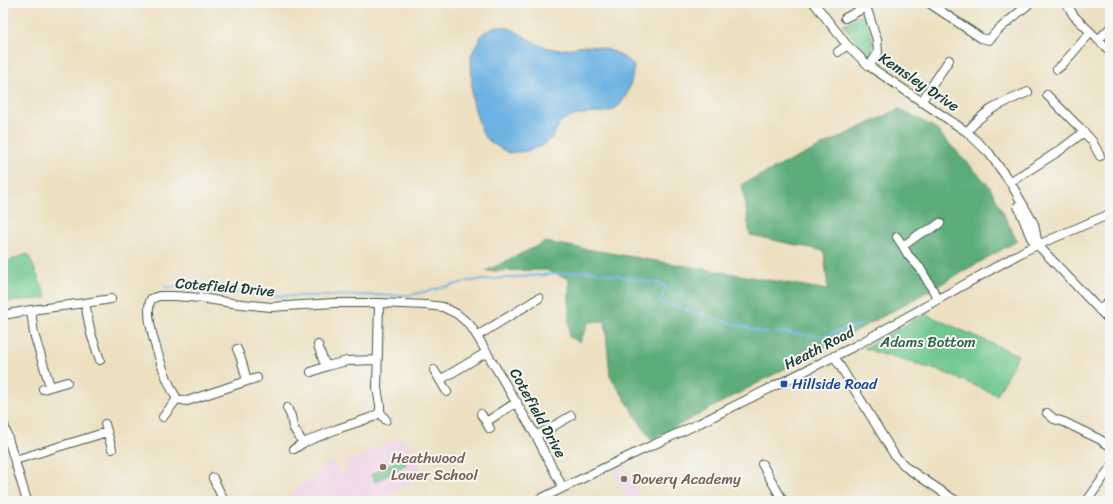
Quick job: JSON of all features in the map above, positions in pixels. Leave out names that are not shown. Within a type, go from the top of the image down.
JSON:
[{"type":"street","name":"Kemsley Drive","points":[[814,3],[847,45],[869,66],[967,132],[988,153],[1010,182],[1031,238],[1110,321]]},
{"type":"street","points":[[929,3],[981,38],[989,40],[998,30],[1030,3]]},
{"type":"street","points":[[845,18],[866,5],[877,40],[878,53],[869,66]]},
{"type":"street","points":[[1068,7],[1074,16],[1110,51]]},
{"type":"street","points":[[1098,40],[1110,28]]},
{"type":"street","points":[[1057,69],[1090,32]]},
{"type":"street","points":[[838,52],[847,45]]},
{"type":"street","points":[[921,102],[949,60]]},
{"type":"street","points":[[967,132],[979,118],[994,107],[1028,92]]},
{"type":"street","points":[[1047,95],[1092,141],[1100,156]]},
{"type":"street","points":[[1010,182],[1059,151],[1084,132]]},
{"type":"street","name":"Heath Road","points":[[537,501],[700,423],[855,346],[1007,260],[1110,214]]},
{"type":"street","points":[[903,246],[921,233],[940,223]]},
{"type":"street","points":[[897,238],[908,255],[920,268],[938,299]]},
{"type":"street","name":"Cotefield Drive","points":[[177,398],[172,390],[159,356],[151,327],[149,304],[151,299],[158,296],[201,298],[271,307],[379,303],[442,307],[457,314],[470,325],[517,402],[563,488]]},
{"type":"street","points":[[477,336],[539,298]]},
{"type":"street","points":[[3,315],[111,299]]},
{"type":"street","points":[[1099,310],[1110,300]]},
{"type":"street","points":[[86,303],[91,334],[100,360]]},
{"type":"street","points":[[379,303],[376,388],[380,412],[386,420]]},
{"type":"street","points":[[30,310],[34,334],[47,388],[67,382]]},
{"type":"street","points":[[318,344],[323,360],[327,366]]},
{"type":"street","points":[[237,349],[242,359],[247,381]]},
{"type":"street","points":[[440,380],[487,352]]},
{"type":"street","points":[[834,356],[895,456],[907,468],[956,501]]},
{"type":"street","points":[[312,372],[327,366],[347,361],[377,360]]},
{"type":"street","points":[[434,370],[447,392]]},
{"type":"street","points":[[163,417],[177,398],[187,401],[258,378]]},
{"type":"street","points":[[481,414],[488,426],[517,402]]},
{"type":"street","points":[[287,408],[291,416],[293,427],[303,443]]},
{"type":"street","points":[[294,449],[303,443],[337,429],[374,417],[380,412]]},
{"type":"street","points":[[1047,413],[1054,419],[1064,422],[1110,446]]},
{"type":"street","points":[[536,436],[571,416]]},
{"type":"street","points":[[3,422],[27,501]]},
{"type":"street","points":[[14,460],[106,428],[112,449]]},
{"type":"street","points":[[762,464],[783,501]]},
{"type":"street","points":[[1087,501],[1110,468]]},
{"type":"street","points":[[213,478],[222,500]]},
{"type":"shaded area","name":"Heathwood Lower School","points":[[402,437],[424,474],[379,501],[294,501],[290,494],[332,461],[342,475],[348,470],[344,463]]},
{"type":"shaded area","name":"Dovery Academy","points":[[624,466],[643,501],[628,501],[613,471]]},
{"type":"green space","points":[[863,14],[873,40],[873,48],[870,55],[860,46],[843,25]]},
{"type":"green space","points":[[899,109],[934,127],[990,187],[1017,241],[893,311],[651,440],[610,376],[605,321],[589,322],[580,342],[569,337],[569,279],[546,270],[486,271],[545,242],[828,290],[824,251],[750,235],[742,184]]},
{"type":"green space","points":[[28,254],[47,298],[3,302],[3,263]]},
{"type":"green space","name":"Adams Bottom","points":[[925,314],[1018,355],[997,395],[943,372],[864,348]]},
{"type":"green space","points":[[402,457],[406,464],[376,482],[371,475]]},
{"type":"water","points":[[496,27],[507,27],[535,43],[553,49],[561,50],[591,46],[604,48],[624,57],[634,66],[632,79],[625,98],[621,104],[610,111],[572,116],[561,121],[552,138],[542,146],[527,151],[509,153],[493,144],[484,136],[472,98],[471,56],[483,33]]},
{"type":"waterway","points":[[165,287],[276,296],[411,295],[469,281],[590,271],[657,283],[665,287],[660,302],[768,333]]},
{"type":"waterway","points":[[775,332],[823,336],[861,325]]},
{"type":"place","name":"Hillside Road","points":[[784,384]]},
{"type":"place","name":"Heathwood Lower School","points":[[383,467]]},
{"type":"place","name":"Dovery Academy","points":[[624,479]]}]
